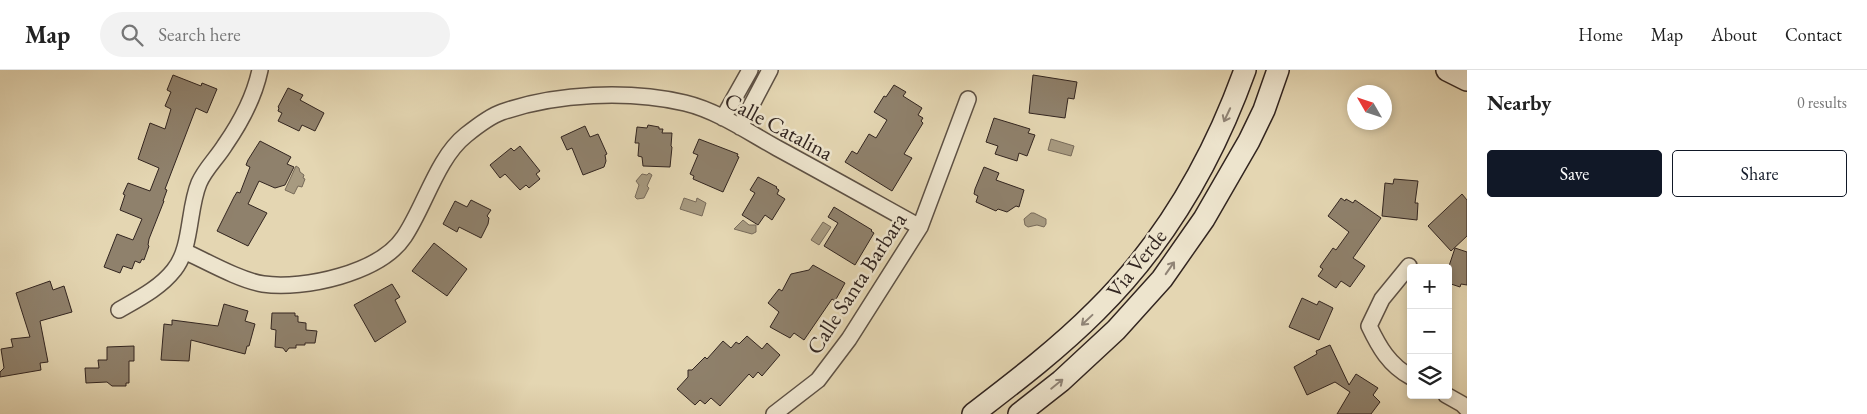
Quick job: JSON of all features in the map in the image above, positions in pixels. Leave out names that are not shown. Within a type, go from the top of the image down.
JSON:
[{"type":"main road","name":"Via Verde","points":[[974,414],[1052,352],[1097,310],[1138,265],[1177,210],[1204,165],[1236,95],[1245,70]]},
{"type":"main road","name":"Via Verde","points":[[1019,414],[1061,381],[1116,330],[1162,279],[1204,219],[1249,141],[1264,110],[1278,70]]},
{"type":"main road","points":[[1447,70],[1467,80]]},
{"type":"street","points":[[119,310],[158,287],[175,270],[184,252],[195,195],[200,180],[225,146],[247,108],[256,90],[260,70]]},
{"type":"street","points":[[723,118],[750,70]]},
{"type":"street","points":[[740,127],[770,70]]},
{"type":"street","name":"Calle Catalina","points":[[184,252],[262,284],[297,285],[352,273],[381,259],[403,239],[421,207],[440,165],[464,136],[500,112],[543,101],[592,97],[640,96],[686,104],[723,118],[920,227]]},
{"type":"street","name":"Calle Santa Barbara","points":[[774,414],[818,380],[849,339],[920,227],[968,99]]},
{"type":"street","points":[[1407,268],[1382,299],[1369,326],[1382,353],[1407,375]]},
{"type":"street","points":[[1452,398],[1467,409]]},
{"type":"shaded area","points":[[1051,139],[1074,146],[1071,156],[1048,150]]},
{"type":"shaded area","points":[[296,166],[305,179],[302,187],[298,186],[294,194],[285,190]]},
{"type":"shaded area","points":[[649,173],[652,175],[647,186],[649,188],[644,198],[637,199],[635,197],[639,185],[636,181],[642,174],[647,175]]},
{"type":"shaded area","points":[[684,198],[696,202],[697,198],[706,203],[702,216],[680,209]]},
{"type":"shaded area","points":[[1031,213],[1046,219],[1044,227],[1037,225],[1028,227],[1025,225],[1024,219]]},
{"type":"shaded area","points":[[743,220],[749,225],[756,225],[756,232],[752,234],[734,229]]},
{"type":"shaded area","points":[[823,222],[831,227],[819,245],[811,240]]},
{"type":"building","points":[[173,75],[201,86],[202,83],[217,89],[207,113],[196,108],[165,189],[167,190],[164,201],[149,239],[149,246],[144,260],[142,259],[140,263],[135,261],[132,269],[123,266],[120,273],[104,267],[117,234],[133,240],[142,219],[120,210],[125,195],[123,194],[128,183],[150,191],[159,168],[138,159],[150,123],[165,129],[171,109],[165,106],[171,92],[167,90]]},
{"type":"building","points":[[1033,75],[1077,82],[1074,99],[1068,98],[1065,118],[1029,113]]},
{"type":"building","points":[[894,85],[906,92],[903,96],[922,108],[918,115],[923,118],[921,121],[923,123],[904,154],[912,158],[892,191],[845,162],[852,151],[857,154],[869,134],[876,138],[887,120],[874,112]]},
{"type":"building","points":[[288,88],[303,95],[300,100],[324,113],[315,131],[302,125],[299,131],[278,121],[282,113],[278,111],[278,107]]},
{"type":"building","points":[[994,118],[1030,129],[1028,133],[1035,135],[1027,156],[1019,153],[1017,161],[995,154],[998,146],[986,142]]},
{"type":"building","points":[[648,125],[663,129],[662,133],[672,133],[670,167],[643,166],[642,157],[638,156],[639,143],[635,143],[637,127],[647,128]]},
{"type":"building","points":[[585,126],[590,137],[598,134],[607,154],[605,155],[604,167],[583,175],[572,148],[567,150],[561,137]]},
{"type":"building","points":[[699,139],[738,154],[737,156],[739,157],[723,192],[693,179],[694,176],[690,174],[698,155],[693,153]]},
{"type":"building","points":[[260,141],[291,157],[287,164],[294,167],[285,185],[275,188],[259,181],[248,204],[267,213],[248,246],[217,231],[237,192],[240,193],[250,167],[246,165]]},
{"type":"building","points":[[520,146],[540,171],[536,174],[540,179],[529,188],[526,185],[520,190],[505,174],[500,178],[490,165],[511,148],[514,151]]},
{"type":"building","points":[[984,167],[999,173],[996,180],[1024,190],[1019,207],[1016,206],[1007,212],[998,209],[996,211],[976,202],[978,196],[974,194],[975,189]]},
{"type":"building","points":[[758,177],[777,187],[779,190],[777,194],[785,199],[772,220],[765,215],[758,225],[742,215],[755,193],[750,190]]},
{"type":"building","points":[[1394,179],[1418,181],[1415,203],[1418,203],[1417,220],[1382,216],[1385,183],[1393,184]]},
{"type":"building","points":[[1462,194],[1467,200],[1467,236],[1451,251],[1428,226]]},
{"type":"building","points":[[1341,198],[1353,203],[1355,200],[1381,218],[1353,258],[1365,266],[1350,287],[1341,281],[1336,288],[1318,276],[1323,269],[1320,267],[1321,265],[1333,248],[1336,250],[1349,232],[1328,216]]},
{"type":"building","points":[[471,200],[491,210],[487,216],[489,218],[488,224],[481,238],[459,227],[457,232],[443,224],[455,201],[467,207]]},
{"type":"building","points":[[834,207],[874,233],[855,265],[824,246],[838,223],[828,217]]},
{"type":"building","points":[[434,243],[467,269],[447,296],[412,271]]},
{"type":"building","points":[[1455,248],[1467,252],[1467,285],[1461,284],[1460,287],[1452,284],[1452,264],[1450,264]]},
{"type":"building","points":[[813,265],[845,283],[835,301],[832,299],[804,340],[794,333],[790,338],[770,327],[779,312],[768,303],[779,289],[782,291],[791,274],[809,270]]},
{"type":"building","points":[[50,281],[53,290],[64,286],[72,312],[40,321],[48,362],[40,363],[41,370],[0,377],[0,372],[4,368],[1,349],[13,347],[11,339],[30,337],[16,293]]},
{"type":"building","points":[[392,284],[400,297],[395,300],[406,322],[375,342],[354,305]]},
{"type":"building","points":[[1302,298],[1317,305],[1319,301],[1333,308],[1319,340],[1289,327]]},
{"type":"building","points":[[224,304],[248,311],[245,321],[255,324],[245,354],[191,340],[189,361],[161,360],[164,324],[172,325],[172,320],[218,326]]},
{"type":"building","points":[[272,313],[295,313],[295,316],[298,316],[298,322],[306,323],[306,330],[317,331],[315,343],[296,345],[296,348],[289,348],[286,352],[283,348],[275,347],[276,330],[271,329]]},
{"type":"building","points":[[747,336],[762,349],[767,343],[780,355],[762,376],[758,372],[753,378],[749,374],[720,406],[711,398],[705,404],[700,400],[695,405],[677,389],[688,377],[688,370],[692,370],[705,357],[707,359],[723,341],[731,348],[736,342],[739,344]]},
{"type":"building","points":[[1330,345],[1349,385],[1356,374],[1378,388],[1373,395],[1380,402],[1371,414],[1337,414],[1350,392],[1335,382],[1307,395],[1294,367],[1317,354],[1316,351]]},
{"type":"building","points":[[134,346],[134,361],[129,361],[129,383],[126,383],[126,386],[112,386],[107,382],[86,383],[85,368],[99,368],[98,360],[107,360],[107,347]]}]
